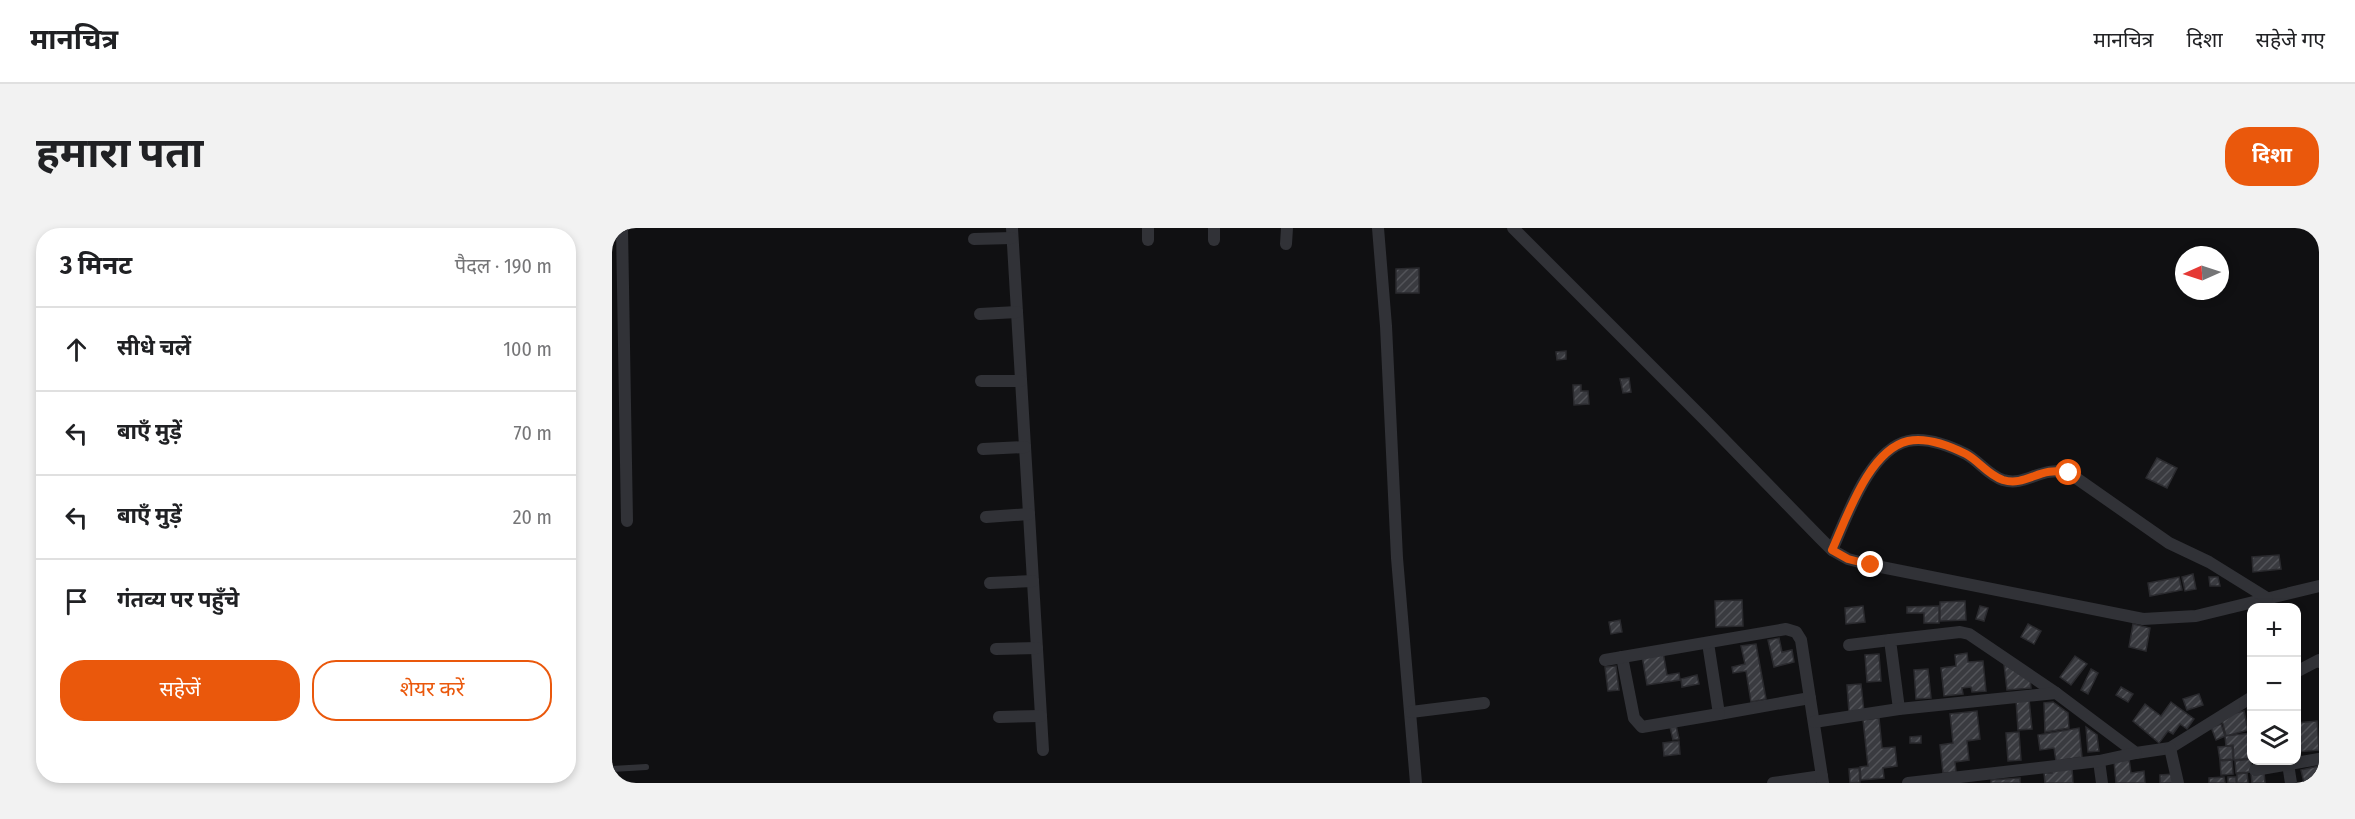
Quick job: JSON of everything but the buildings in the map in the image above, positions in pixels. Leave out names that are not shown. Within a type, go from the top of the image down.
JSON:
[{"type":"street","points":[[622,228],[627,521]]},
{"type":"street","points":[[1286,244],[1287,228]]},
{"type":"street","points":[[1378,228],[1386,326],[1397,558],[1416,783]]},
{"type":"street","points":[[1513,228],[1832,550],[1848,559],[2143,619],[2196,615],[2319,586]]},
{"type":"street","points":[[974,239],[1012,233],[1043,750]]},
{"type":"street","points":[[980,314],[1017,312]]},
{"type":"street","points":[[981,381],[1021,381]]},
{"type":"street","points":[[1832,550],[1866,476],[1887,452],[1908,441],[1922,441],[1936,443],[1967,454],[1994,475],[2012,482],[2053,470],[2069,473],[2169,543],[2209,562],[2267,598]]},
{"type":"street","points":[[983,449],[1025,447]]},
{"type":"street","points":[[986,517],[1029,514]]},
{"type":"street","points":[[990,583],[1033,580]]},
{"type":"street","points":[[1605,660],[1786,629],[1796,632],[1801,640],[1822,779],[1773,783]]},
{"type":"street","points":[[1849,645],[1960,632],[1969,634],[2056,693],[2136,753]]},
{"type":"street","points":[[1890,640],[1899,709]]},
{"type":"street","points":[[1708,643],[1719,714]]},
{"type":"street","points":[[996,649],[1037,648]]},
{"type":"street","points":[[1622,657],[1634,718],[1642,727],[1810,698]]},
{"type":"street","points":[[2301,669],[2319,660]]},
{"type":"street","points":[[1814,722],[1899,709],[2056,693]]},
{"type":"street","points":[[1908,783],[2099,761],[2170,748],[2247,700]]},
{"type":"street","points":[[1411,712],[1484,703]]},
{"type":"street","points":[[999,717],[1041,716]]},
{"type":"street","points":[[2170,748],[2178,783]]},
{"type":"street","points":[[2301,762],[2319,759]]},
{"type":"street","points":[[2099,761],[2102,783]]},
{"type":"street","points":[[2255,770],[2282,765]]},
{"type":"street","points":[[2288,765],[2291,783]]},
{"type":"street","points":[[2025,769],[2027,783]]},
{"type":"lane","points":[[612,769],[646,767]]},
{"type":"route","points":[[1871,565],[1848,559],[1832,550],[1866,476],[1887,452],[1908,441],[1936,443],[1967,454],[1994,475],[2012,482],[2053,470],[2069,473]]}]
